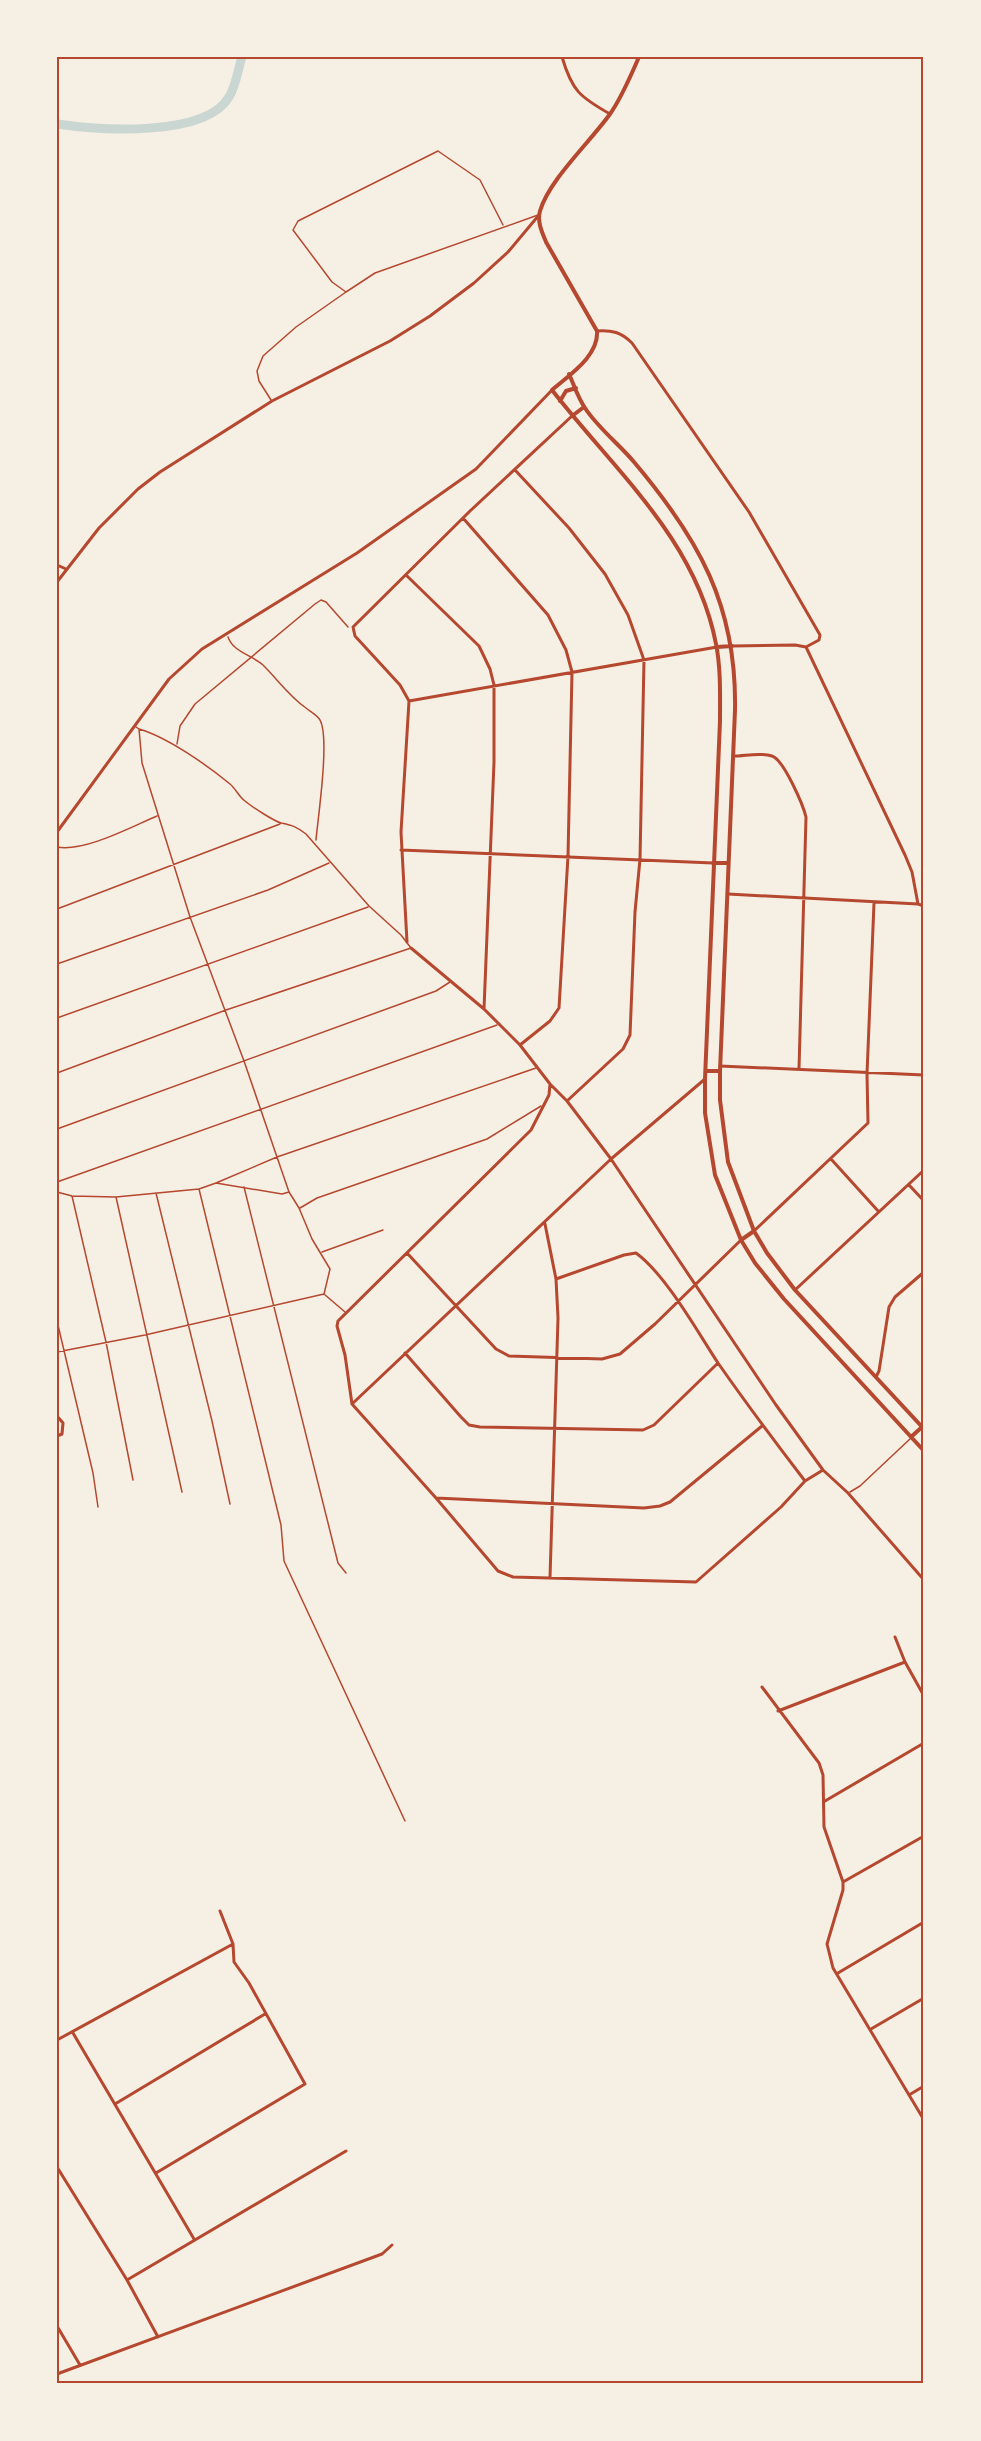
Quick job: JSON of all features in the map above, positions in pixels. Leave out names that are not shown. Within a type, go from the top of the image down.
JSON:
[{"type":"main road","points":[[639,57],[623,94],[551,189],[539,215],[540,228],[546,242],[597,331],[598,338],[591,352],[552,390],[651,506],[678,546],[699,589],[717,647],[720,721],[705,1079],[706,1123],[715,1175],[741,1240],[784,1299],[924,1451]]},
{"type":"main road","points":[[569,374],[584,406],[657,490],[692,539],[717,593],[732,646],[735,682],[733,756],[720,1066],[722,1123],[728,1162],[754,1231],[767,1253],[795,1290],[923,1427],[911,1437]]},
{"type":"main road","points":[[560,401],[566,391],[576,388]]},
{"type":"main road","points":[[572,416],[584,406]]},
{"type":"main road","points":[[717,647],[732,646]]},
{"type":"main road","points":[[713,863],[728,863]]},
{"type":"main road","points":[[706,1071],[720,1071]]},
{"type":"main road","points":[[741,1240],[754,1231]]},
{"type":"street","points":[[562,57],[570,82],[583,99],[610,114]]},
{"type":"street","points":[[57,582],[99,528],[138,489],[160,472],[272,402],[390,341],[430,316],[474,283],[508,252],[539,215]]},
{"type":"street","points":[[597,331],[614,331],[624,335],[632,343],[724,473],[754,520],[820,635],[819,640],[806,647],[795,645],[732,646]]},
{"type":"street","points":[[57,832],[169,679],[202,649],[357,553],[476,469],[552,390]]},
{"type":"street","points":[[407,942],[401,850],[409,701],[400,685],[354,634],[355,624],[572,416]]},
{"type":"street","points":[[515,470],[569,528],[606,574],[628,615],[644,660],[640,858],[635,912],[630,1035],[623,1049],[567,1101]]},
{"type":"street","points":[[463,518],[548,615],[566,650],[572,672],[568,856],[559,1008],[550,1021],[520,1045]]},
{"type":"street","points":[[57,565],[66,568]]},
{"type":"street","points":[[406,575],[479,646],[490,669],[494,685],[484,1009]]},
{"type":"street","points":[[409,701],[717,647]]},
{"type":"street","points":[[806,647],[909,863],[918,904]]},
{"type":"street","points":[[733,756],[768,755],[778,760],[803,808],[807,828],[799,1069]]},
{"type":"street","points":[[401,850],[640,858],[713,863]]},
{"type":"street","points":[[728,894],[924,906]]},
{"type":"street","points":[[754,1231],[868,1123],[867,1074],[874,903]]},
{"type":"street","points":[[411,948],[484,1009],[520,1045],[550,1084],[567,1101],[611,1159],[823,1470],[848,1493],[924,1580]]},
{"type":"street","points":[[720,1066],[924,1075]]},
{"type":"street","points":[[351,1404],[545,1224],[611,1159],[705,1079]]},
{"type":"street","points":[[550,1084],[549,1095],[541,1106],[531,1130],[338,1321],[351,1404],[498,1571],[513,1577],[696,1582],[781,1507],[805,1481],[823,1470]]},
{"type":"street","points":[[831,1159],[879,1212]]},
{"type":"street","points":[[795,1290],[924,1170]]},
{"type":"street","points":[[909,1185],[924,1201]]},
{"type":"street","points":[[545,1224],[556,1279],[557,1357],[550,1578]]},
{"type":"street","points":[[407,1253],[496,1349],[509,1356],[611,1358],[620,1354],[678,1302],[741,1240]]},
{"type":"street","points":[[556,1279],[624,1255],[636,1253],[646,1260],[678,1302],[762,1426],[805,1481]]},
{"type":"street","points":[[876,1377],[879,1371],[889,1307],[895,1297],[924,1272]]},
{"type":"street","points":[[405,1353],[469,1425],[480,1427],[643,1430],[654,1425],[718,1363]]},
{"type":"street","points":[[57,1416],[63,1423],[62,1434],[57,1436]]},
{"type":"street","points":[[436,1498],[644,1508],[660,1506],[679,1495],[762,1426]]},
{"type":"street","points":[[895,1637],[905,1662],[924,1696]]},
{"type":"street","points":[[778,1711],[905,1662]]},
{"type":"street","points":[[762,1687],[819,1763],[823,1774],[824,1827],[843,1882],[843,1890],[827,1944],[833,1968],[924,2120]]},
{"type":"street","points":[[824,1802],[924,1743]]},
{"type":"street","points":[[843,1882],[924,1836]]},
{"type":"street","points":[[156,2173],[305,2084],[249,1983],[234,1962],[233,1944],[220,1911]]},
{"type":"street","points":[[837,1974],[924,1922]]},
{"type":"street","points":[[57,2040],[233,1944]]},
{"type":"street","points":[[871,2030],[924,1998]]},
{"type":"street","points":[[114,2105],[265,2014]]},
{"type":"street","points":[[73,2033],[194,2239]]},
{"type":"street","points":[[909,2094],[924,2086]]},
{"type":"street","points":[[127,2280],[346,2151]]},
{"type":"street","points":[[57,2167],[127,2280],[158,2337]]},
{"type":"street","points":[[57,2374],[382,2254],[392,2245]]},
{"type":"street","points":[[57,2326],[80,2365]]},
{"type":"lane","points":[[346,292],[332,282],[292,230],[298,221],[438,151],[480,180],[503,226]]},
{"type":"lane","points":[[272,402],[259,381],[257,371],[263,356],[296,327],[375,273],[539,215]]},
{"type":"lane","points":[[135,725],[139,729],[162,737],[232,786],[245,802],[281,823]]},
{"type":"lane","points":[[139,729],[142,763],[190,917],[226,1010],[289,1192],[300,1208],[312,1239],[330,1269],[324,1294]]},
{"type":"lane","points":[[57,847],[65,848],[94,841],[158,816]]},
{"type":"lane","points":[[57,909],[281,823],[288,823],[296,826],[315,844],[369,906],[411,948],[226,1010],[57,1073]]},
{"type":"lane","points":[[57,964],[268,890],[330,863]]},
{"type":"lane","points":[[57,1018],[208,966],[369,906]]},
{"type":"lane","points":[[57,1129],[436,991],[451,981]]},
{"type":"lane","points":[[57,1182],[499,1024]]},
{"type":"lane","points":[[57,1192],[72,1196],[116,1197],[199,1190],[277,1157],[537,1067]]},
{"type":"lane","points":[[300,1208],[316,1198],[487,1139],[541,1106]]},
{"type":"lane","points":[[216,1183],[282,1194],[289,1192]]},
{"type":"lane","points":[[244,1187],[338,1563],[346,1574]]},
{"type":"lane","points":[[199,1190],[281,1525],[284,1561],[405,1821]]},
{"type":"lane","points":[[156,1193],[230,1504]]},
{"type":"lane","points":[[72,1196],[106,1342],[133,1480]]},
{"type":"lane","points":[[116,1197],[182,1492]]},
{"type":"lane","points":[[322,1253],[383,1230]]},
{"type":"lane","points":[[57,1352],[146,1335],[324,1294]]},
{"type":"lane","points":[[324,1294],[346,1312]]},
{"type":"lane","points":[[57,1321],[93,1473],[98,1507]]},
{"type":"lane","points":[[848,1493],[860,1486],[911,1437]]},
{"type":"path","points":[[177,748],[180,726],[195,704],[321,600],[327,602],[354,634]]},
{"type":"path","points":[[228,633],[231,645],[262,664],[290,696],[321,721],[324,732],[321,804],[315,844]]},
{"type":"waterway","points":[[57,124],[123,129],[175,125],[198,119],[216,110],[229,97],[242,57]]}]
